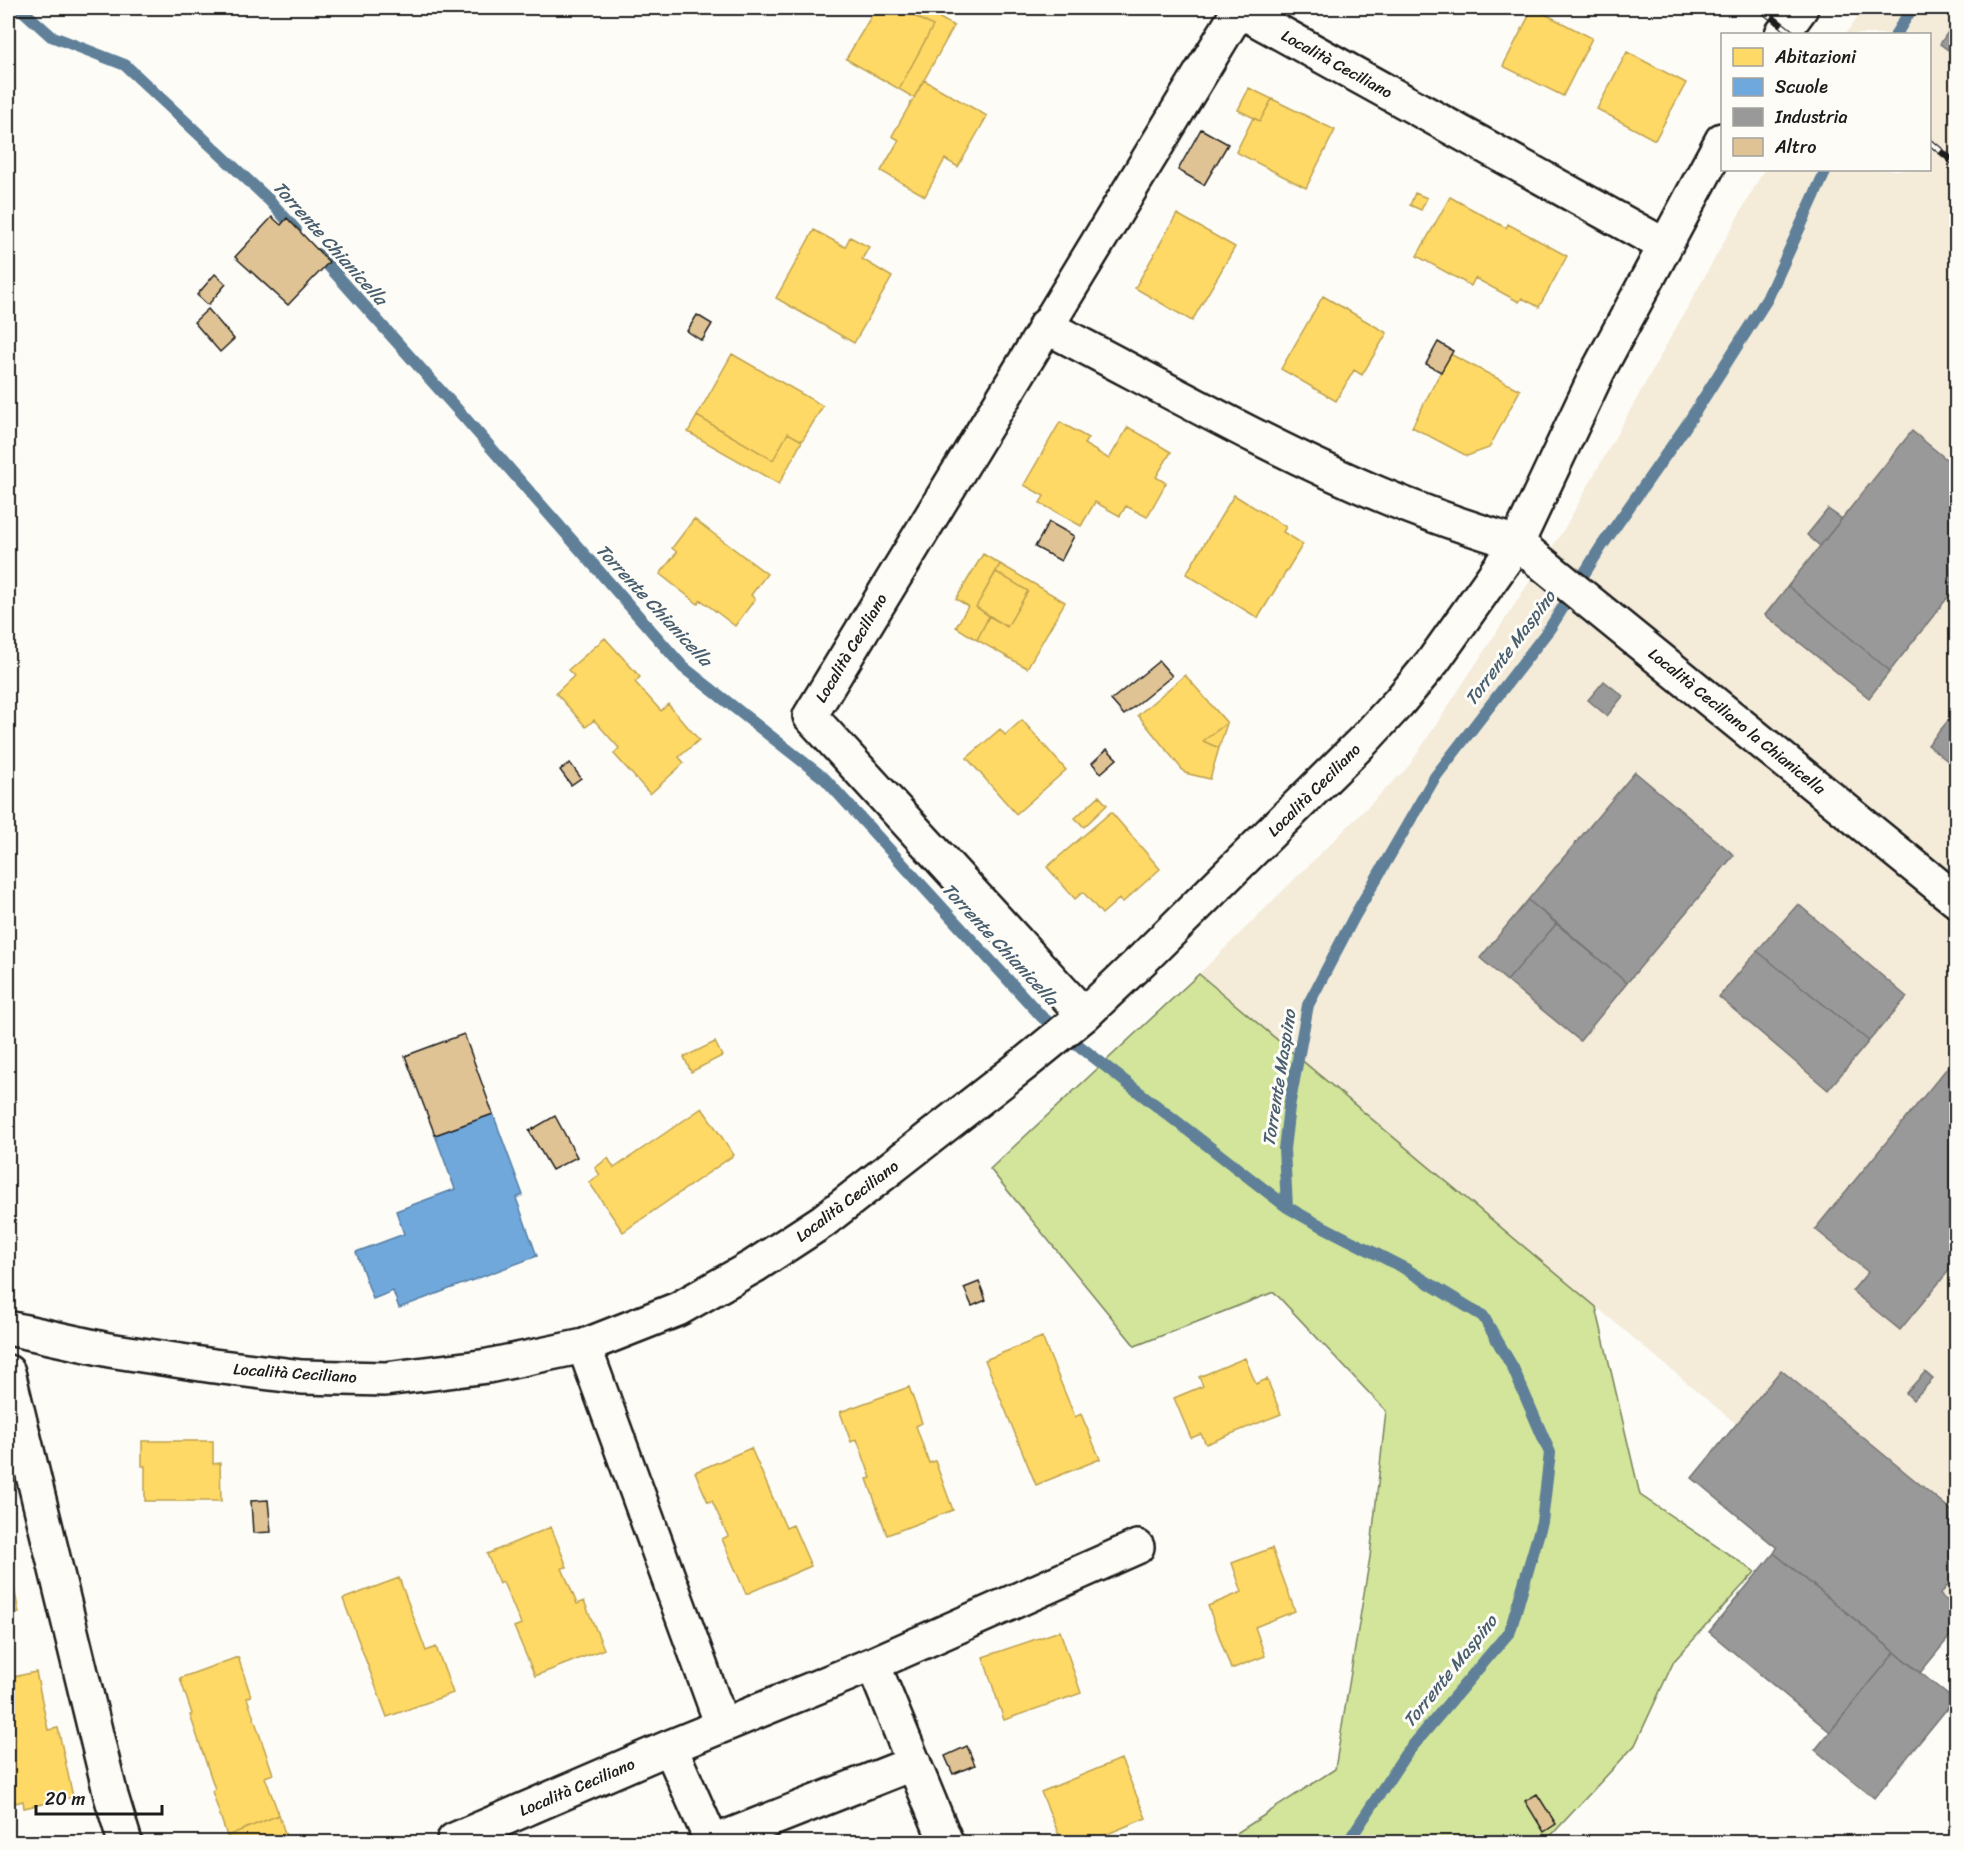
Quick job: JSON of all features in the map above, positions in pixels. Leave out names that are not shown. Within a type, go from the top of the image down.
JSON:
[{"type":"street","points":[[1783,33],[1801,8]]},
{"type":"street","name":"Località Ceciliano","points":[[1084,1015],[810,716],[1239,10],[1664,245]]},
{"type":"street","name":"Località Ceciliano","points":[[8,1328],[109,1350],[214,1366],[302,1377],[385,1379],[488,1366],[584,1346],[678,1309],[787,1246],[823,1221],[1084,1015],[1371,732],[1434,660],[1517,543],[1593,381],[1721,142]]},
{"type":"street","points":[[1045,326],[1295,456],[1380,494],[1465,527],[1517,543]]},
{"type":"street","name":"Località Ceciliano la Chianicella","points":[[1517,543],[1956,900]]},
{"type":"street","points":[[584,1346],[722,1725]]},
{"type":"street","points":[[8,1372],[108,1785],[124,1842]]},
{"type":"street","name":"Località Ceciliano","points":[[455,1842],[454,1840],[670,1747],[873,1664],[1137,1547]]},
{"type":"street","points":[[873,1664],[946,1842]]},
{"type":"street","points":[[670,1747],[713,1842],[914,1763]]},
{"type":"shaded area","points":[[1866,8],[1956,8],[1956,1608],[1199,974],[1409,766],[1564,529],[1763,171],[1931,171],[1931,33],[1846,33]]},
{"type":"green space","points":[[1199,974],[1596,1307],[1640,1495],[1755,1572],[1674,1661],[1635,1745],[1545,1842],[1223,1842],[1335,1769],[1370,1557],[1386,1411],[1274,1292],[1135,1346],[990,1169]]},
{"type":"building: Abitazioni","points":[[876,8],[900,8],[933,26],[899,89],[846,59]]},
{"type":"building: Abitazioni","points":[[922,8],[954,26],[914,98],[899,89],[933,26],[916,17]]},
{"type":"building: Abitazioni","points":[[1533,8],[1592,38],[1563,96],[1503,66]]},
{"type":"building: Abitazioni","points":[[1627,52],[1686,83],[1655,140],[1597,109]]},
{"type":"building: Abitazioni","points":[[924,80],[987,116],[958,167],[945,159],[925,196],[881,171],[899,140],[892,136]]},
{"type":"building: Abitazioni","points":[[1249,88],[1272,99],[1260,121],[1238,110]]},
{"type":"building: Abitazioni","points":[[1272,99],[1335,130],[1306,188],[1236,152],[1253,118],[1260,121]]},
{"type":"building: Abitazioni","points":[[1415,193],[1427,198],[1421,210],[1410,205]]},
{"type":"building: Abitazioni","points":[[1450,197],[1506,228],[1508,224],[1567,256],[1539,307],[1522,298],[1519,302],[1475,278],[1471,286],[1417,256]]},
{"type":"building: Abitazioni","points":[[1177,214],[1235,247],[1192,321],[1135,288]]},
{"type":"building: Abitazioni","points":[[814,230],[845,247],[850,237],[869,247],[862,259],[892,277],[854,343],[776,298]]},
{"type":"building: Abitazioni","points":[[1323,296],[1387,333],[1362,375],[1354,370],[1336,401],[1281,369]]},
{"type":"building: Abitazioni","points":[[732,354],[823,406],[802,441],[788,433],[773,460],[697,416]]},
{"type":"building: Abitazioni","points":[[1450,354],[1520,390],[1489,448],[1467,456],[1412,427]]},
{"type":"building: Abitazioni","points":[[697,416],[773,460],[788,433],[802,441],[779,484],[688,432]]},
{"type":"building: Abitazioni","points":[[1060,422],[1088,438],[1084,444],[1109,459],[1128,427],[1171,452],[1156,477],[1166,483],[1147,517],[1126,506],[1120,516],[1095,502],[1081,526],[1040,503],[1044,496],[1024,485]]},
{"type":"building: Abitazioni","points":[[1234,495],[1286,527],[1283,532],[1303,544],[1258,618],[1186,574]]},
{"type":"building: Abitazioni","points":[[694,519],[767,574],[751,595],[755,599],[735,626],[701,600],[698,604],[660,574],[677,552],[672,548]]},
{"type":"building: Abitazioni","points":[[983,554],[1000,564],[976,607],[989,616],[977,640],[956,627],[968,606],[956,599]]},
{"type":"building: Abitazioni","points":[[1000,564],[1065,602],[1027,668],[977,640],[989,616],[1007,627],[1028,591],[996,572]]},
{"type":"building: Abitazioni","points":[[996,572],[1028,591],[1007,627],[976,607]]},
{"type":"building: Abitazioni","points":[[605,638],[640,677],[635,682],[661,711],[668,704],[699,740],[679,757],[684,763],[650,794],[614,754],[619,748],[594,720],[586,727],[556,693],[574,676],[568,670]]},
{"type":"building: Abitazioni","points":[[1185,675],[1227,723],[1203,741],[1219,748],[1210,779],[1185,773],[1138,715]]},
{"type":"building: Abitazioni","points":[[1022,720],[1066,770],[1016,814],[967,758],[1000,729],[1005,735]]},
{"type":"building: Abitazioni","points":[[1227,723],[1219,748],[1203,741]]},
{"type":"building: Abitazioni","points":[[1099,796],[1107,805],[1084,827],[1075,818]]},
{"type":"building: Abitazioni","points":[[1111,812],[1160,869],[1122,903],[1119,899],[1102,914],[1083,892],[1075,899],[1047,867]]},
{"type":"building: Abitazioni","points":[[715,1042],[722,1056],[691,1072],[684,1057]]},
{"type":"building: Abitazioni","points":[[702,1108],[734,1155],[623,1232],[589,1182],[600,1175],[595,1168],[608,1158],[614,1168]]},
{"type":"building: Abitazioni","points":[[1042,1337],[1075,1417],[1081,1414],[1100,1459],[1036,1485],[985,1360]]},
{"type":"building: Abitazioni","points":[[1245,1358],[1256,1384],[1267,1379],[1281,1414],[1206,1444],[1201,1434],[1191,1438],[1174,1398],[1203,1386],[1199,1377]]},
{"type":"building: Abitazioni","points":[[909,1387],[922,1423],[916,1426],[929,1463],[935,1461],[953,1510],[887,1535],[867,1479],[871,1478],[857,1439],[851,1442],[840,1412]]},
{"type":"building: Abitazioni","points":[[142,1441],[213,1441],[213,1464],[220,1463],[221,1501],[145,1501]]},
{"type":"building: Abitazioni","points":[[751,1448],[786,1528],[793,1525],[811,1566],[746,1594],[722,1539],[728,1536],[712,1501],[708,1502],[695,1472]]},
{"type":"building: Abitazioni","points":[[551,1527],[567,1567],[562,1568],[577,1604],[584,1601],[604,1649],[535,1676],[514,1627],[521,1624],[503,1582],[499,1584],[487,1554]]},
{"type":"building: Abitazioni","points":[[1272,1548],[1295,1611],[1255,1627],[1265,1656],[1231,1669],[1208,1606],[1242,1592],[1232,1563]]},
{"type":"building: Abitazioni","points":[[8,1557],[19,1613],[8,1616]]},
{"type":"building: Abitazioni","points":[[399,1578],[426,1651],[436,1647],[453,1693],[387,1717],[343,1599]]},
{"type":"building: Abitazioni","points":[[1060,1631],[1081,1693],[1004,1720],[983,1657]]},
{"type":"building: Abitazioni","points":[[238,1657],[251,1696],[247,1698],[273,1774],[265,1777],[279,1815],[227,1836],[212,1791],[215,1789],[180,1678]]},
{"type":"building: Abitazioni","points":[[36,1672],[48,1730],[58,1728],[73,1797],[24,1808],[23,1801],[8,1805],[8,1678]]},
{"type":"building: Abitazioni","points":[[1121,1759],[1146,1818],[1088,1842],[1062,1842],[1041,1792]]},
{"type":"building: Abitazioni","points":[[279,1815],[287,1840],[230,1842],[227,1836]]},
{"type":"building: Scuole","points":[[493,1114],[523,1195],[516,1198],[537,1256],[399,1308],[393,1291],[373,1299],[356,1252],[404,1234],[396,1211],[455,1189],[435,1135]]},
{"type":"building: Industria","points":[[1955,21],[1956,37],[1948,50],[1940,44]]},
{"type":"building: Industria","points":[[1912,431],[1956,467],[1956,587],[1890,671],[1788,586]]},
{"type":"building: Industria","points":[[1828,509],[1842,519],[1820,546],[1807,535]]},
{"type":"building: Industria","points":[[1788,586],[1890,671],[1869,698],[1765,615]]},
{"type":"building: Industria","points":[[1604,681],[1623,696],[1607,716],[1588,700]]},
{"type":"building: Industria","points":[[1956,711],[1956,768],[1928,745]]},
{"type":"building: Industria","points":[[1635,772],[1734,855],[1627,983],[1528,900]]},
{"type":"building: Industria","points":[[1528,900],[1557,923],[1507,981],[1480,958]]},
{"type":"building: Industria","points":[[1798,904],[1907,997],[1869,1041],[1757,951]]},
{"type":"building: Industria","points":[[1557,923],[1627,983],[1580,1041],[1507,981]]},
{"type":"building: Industria","points":[[1757,951],[1869,1041],[1828,1090],[1719,997]]},
{"type":"building: Industria","points":[[1956,1057],[1956,1262],[1900,1330],[1852,1291],[1868,1272],[1815,1229]]},
{"type":"building: Industria","points":[[1781,1370],[1956,1514],[1956,1574],[1940,1595],[1956,1608],[1956,1629],[1920,1673],[1774,1553],[1777,1548],[1692,1478]]},
{"type":"building: Industria","points":[[1925,1372],[1933,1379],[1913,1400],[1906,1393]]},
{"type":"building: Industria","points":[[1774,1553],[1895,1652],[1830,1732],[1709,1632]]},
{"type":"building: Industria","points":[[1895,1652],[1954,1700],[1874,1798],[1815,1750]]},
{"type":"building: Altro","points":[[1201,129],[1228,144],[1204,185],[1178,170]]},
{"type":"building: Altro","points":[[272,217],[281,225],[287,218],[329,262],[288,305],[235,257]]},
{"type":"building: Altro","points":[[215,274],[226,284],[208,305],[197,295]]},
{"type":"building: Altro","points":[[208,309],[234,339],[220,352],[194,322]]},
{"type":"building: Altro","points":[[697,315],[712,324],[702,341],[687,331]]},
{"type":"building: Altro","points":[[1438,342],[1453,351],[1441,372],[1426,364]]},
{"type":"building: Altro","points":[[1049,522],[1074,536],[1061,561],[1035,547]]},
{"type":"building: Altro","points":[[1159,661],[1172,676],[1124,715],[1111,700]]},
{"type":"building: Altro","points":[[1107,749],[1117,759],[1101,773],[1092,763]]},
{"type":"building: Altro","points":[[570,763],[581,778],[571,785],[560,770]]},
{"type":"building: Altro","points":[[464,1034],[493,1114],[435,1135],[405,1056]]},
{"type":"building: Altro","points":[[555,1116],[577,1157],[552,1170],[529,1131]]},
{"type":"building: Altro","points":[[979,1282],[986,1300],[972,1306],[964,1288]]},
{"type":"building: Altro","points":[[268,1500],[271,1532],[253,1533],[251,1501]]},
{"type":"building: Altro","points":[[967,1746],[975,1765],[953,1774],[945,1756]]},
{"type":"building: Altro","points":[[1537,1794],[1556,1824],[1544,1832],[1525,1801]]},
{"type":"waterway","name":"Torrente Chianicella","points":[[20,8],[51,36],[125,65],[269,200],[296,230]]},
{"type":"waterway","name":"Torrente Maspino","points":[[1897,33],[1912,8]]},
{"type":"waterway","name":"Torrente Maspino","points":[[1287,1207],[1284,1149],[1289,1107],[1308,1005],[1354,917],[1435,777],[1550,628],[1601,547],[1686,426],[1767,299],[1826,171]]},
{"type":"waterway","name":"Torrente Chianicella","points":[[318,254],[683,667],[825,779],[1042,1017],[1287,1207],[1404,1268],[1483,1316],[1513,1368],[1550,1453],[1542,1522],[1510,1631],[1405,1755],[1348,1842]]},
{"type":"railway","points":[[1760,8],[1792,33]]},
{"type":"railway","points":[[1931,143],[1956,164]]}]
